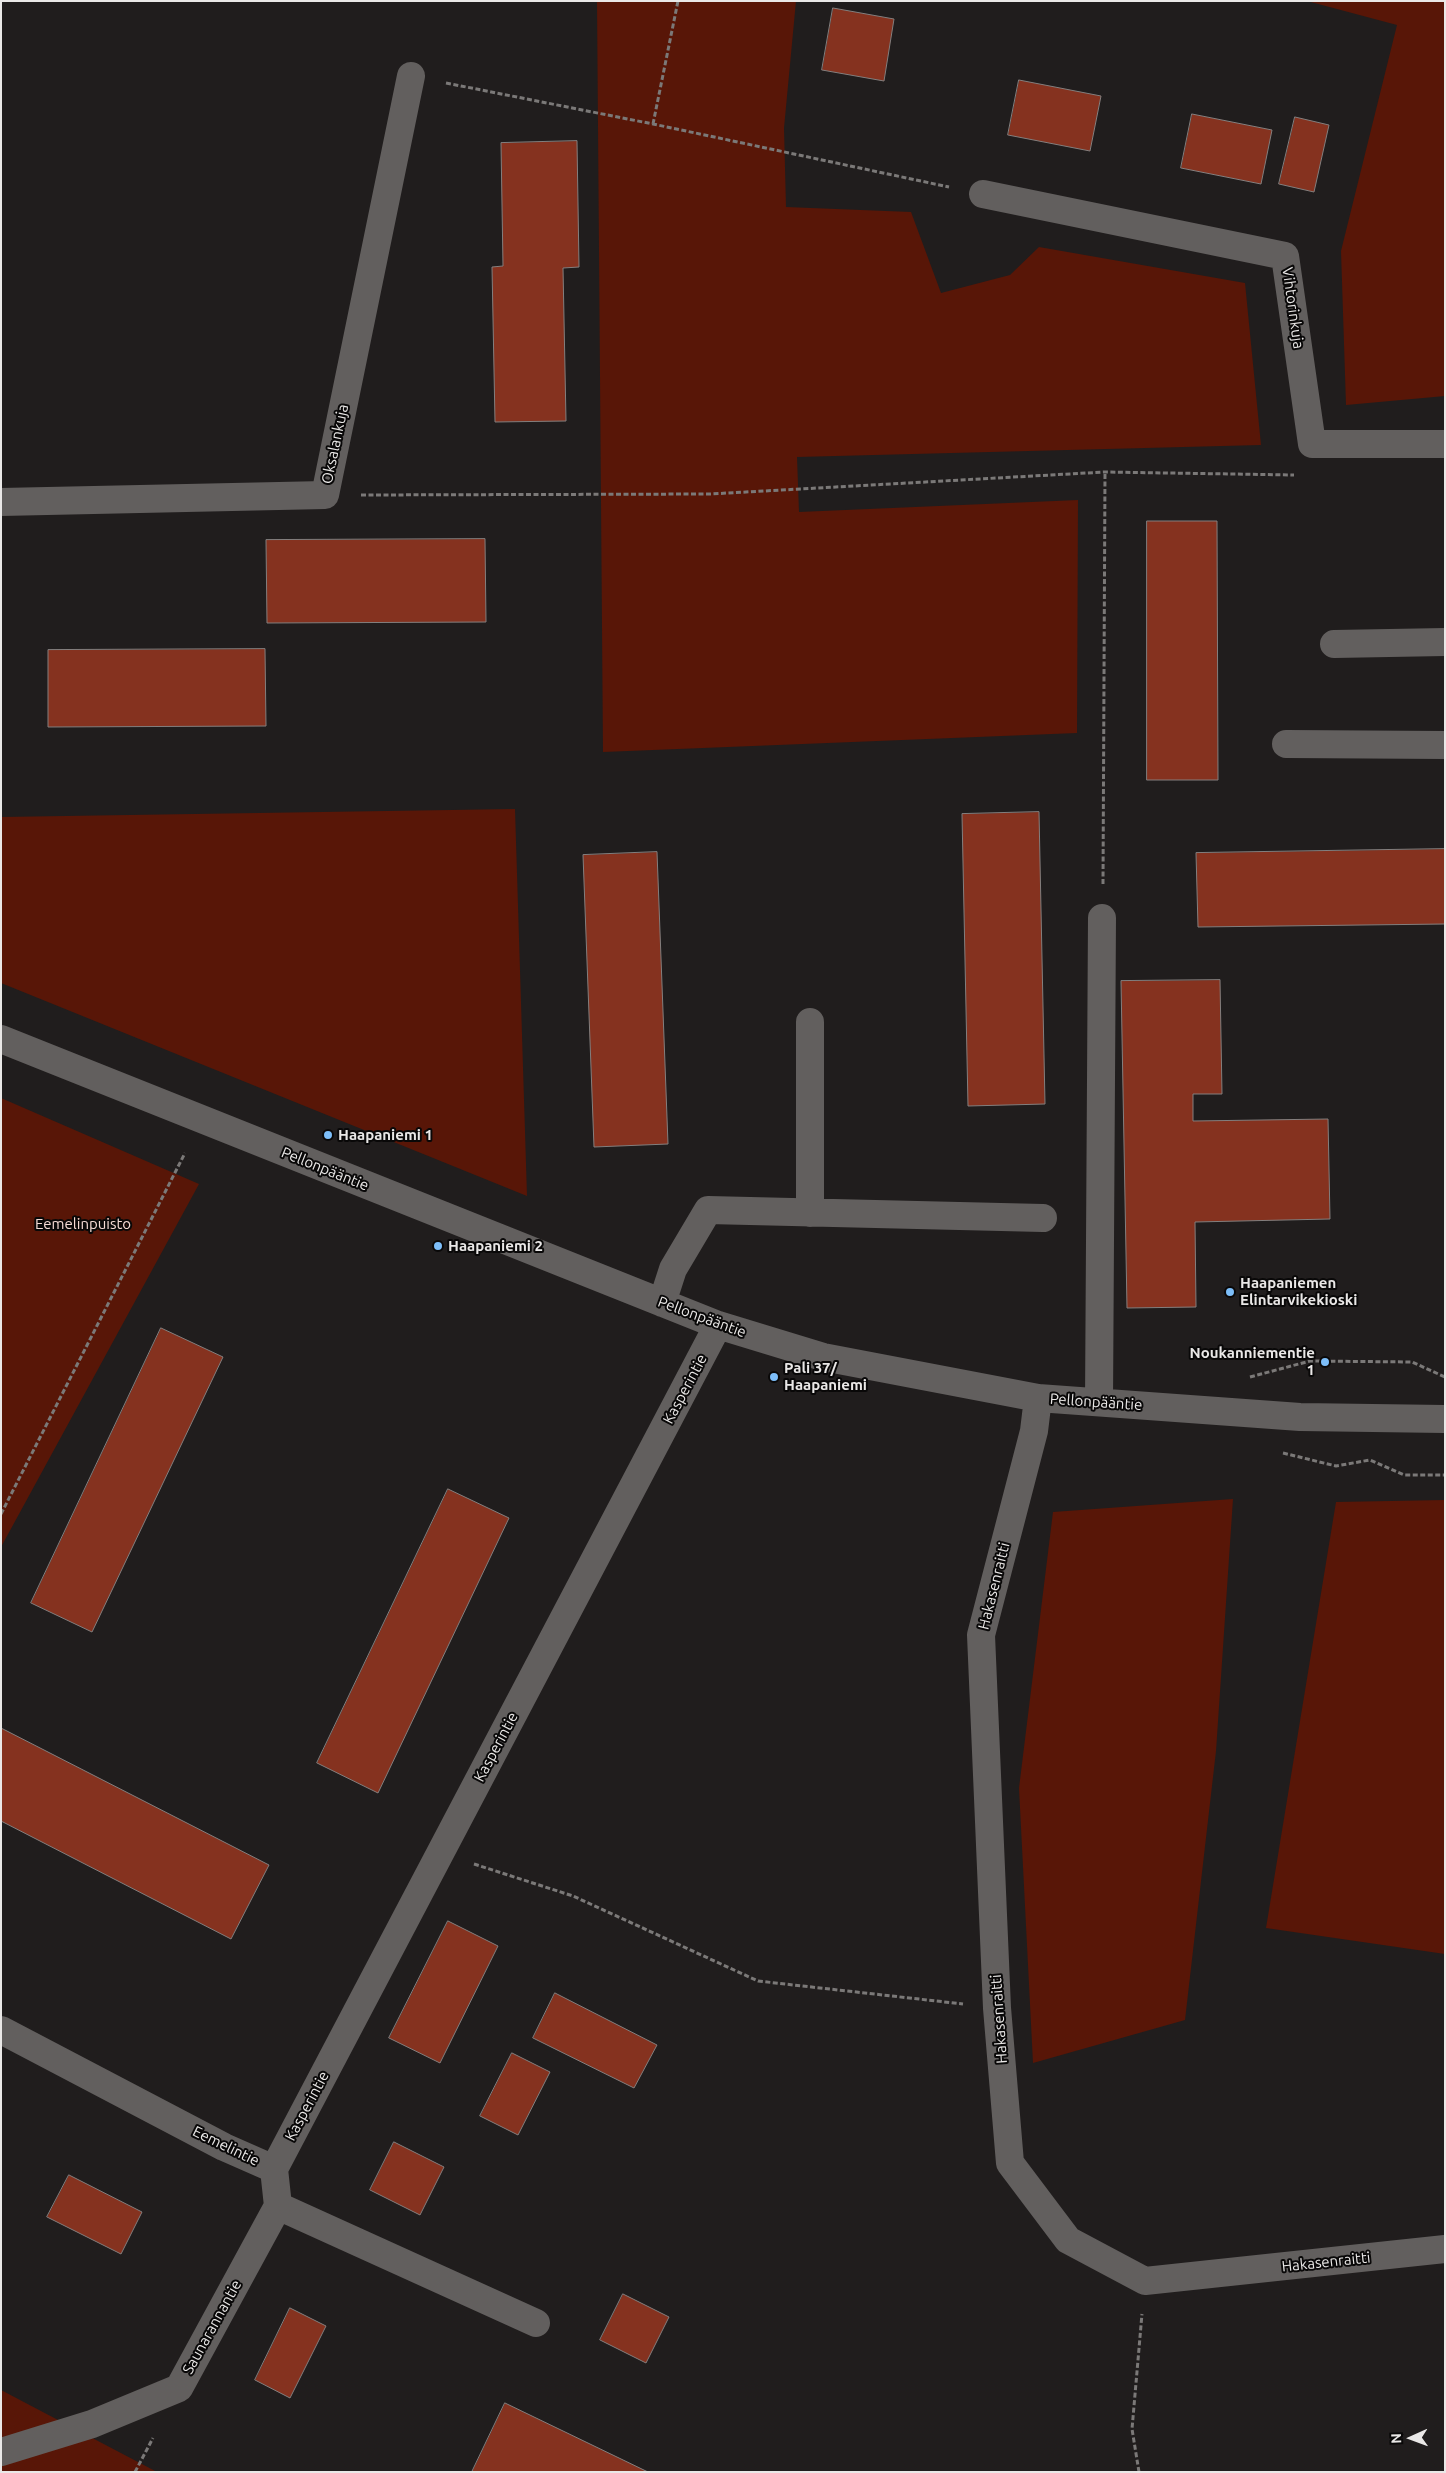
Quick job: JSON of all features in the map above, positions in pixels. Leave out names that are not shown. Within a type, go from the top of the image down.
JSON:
[{"type":"street","name":"Oksalankuja","points":[[1,502],[325,495],[411,76]]},
{"type":"street","name":"Vihtorinkuja","points":[[983,194],[1286,256],[1312,444],[1445,444]]},
{"type":"street","points":[[1334,644],[1445,642]]},
{"type":"street","points":[[1286,744],[1445,745]]},
{"type":"street","points":[[1099,1402],[1102,918]]},
{"type":"street","points":[[810,1022],[810,1213]]},
{"type":"street","name":"Pellonpääntie","points":[[1,1039],[718,1325],[823,1357],[1038,1398],[1300,1417],[1445,1420]]},
{"type":"street","points":[[662,1303],[673,1269],[708,1210],[1044,1218]]},
{"type":"street","name":"Kasperintie","points":[[274,2169],[718,1325]]},
{"type":"street","name":"Hakasenraitti","points":[[1038,1398],[1034,1431],[980,1635],[997,2008],[1010,2163],[1068,2240],[1145,2281],[1445,2249]]},
{"type":"street","name":"Eemelintie","points":[[1,2030],[224,2147],[274,2169],[278,2206]]},
{"type":"street","points":[[278,2206],[536,2323]]},
{"type":"street","name":"Saunarannantie","points":[[1,2452],[92,2424],[179,2388],[278,2206]]},
{"type":"path","points":[[653,124],[678,1]]},
{"type":"path","points":[[411,76],[653,124],[983,194]]},
{"type":"path","points":[[1102,918],[1105,472]]},
{"type":"path","points":[[325,495],[710,494],[1105,472],[1181,472]]},
{"type":"path","points":[[1,1514],[187,1153]]},
{"type":"path","points":[[440,1853],[573,1896],[758,1981],[997,2008]]},
{"type":"path","points":[[1139,2472],[1132,2429],[1145,2281]]},
{"type":"path","points":[[135,2472],[164,2418],[161,2396]]},
{"type":"green space","points":[[597,1],[796,1],[784,128],[786,207],[911,212],[941,293],[1010,275],[1039,247],[1245,283],[1261,445],[797,457],[799,512],[1078,500],[1077,733],[603,752]]},
{"type":"green space","points":[[1307,1],[1445,1],[1445,396],[1346,405],[1341,251],[1397,25]]},
{"type":"green space","points":[[515,809],[527,1196],[1,983],[1,817]]},
{"type":"green space","name":"Eemelinpuisto","points":[[1,1098],[199,1184],[1,1547]]},
{"type":"green space","points":[[1233,1499],[1216,1751],[1185,2020],[1033,2063],[1019,1788],[1053,1512]]},
{"type":"green space","points":[[1445,1500],[1445,1954],[1266,1928],[1336,1502]]},
{"type":"green space","points":[[1,2390],[157,2472],[1,2472]]},
{"type":"building","points":[[833,8],[894,19],[884,81],[822,70]]},
{"type":"building","points":[[1019,80],[1101,96],[1090,151],[1008,135]]},
{"type":"building","points":[[1192,114],[1272,130],[1261,184],[1181,168]]},
{"type":"building","points":[[1295,117],[1329,125],[1314,192],[1279,184]]},
{"type":"building","points":[[577,141],[579,267],[563,268],[566,421],[495,422],[492,267],[503,266],[501,143]]},
{"type":"building","points":[[1147,521],[1217,521],[1218,780],[1147,780]]},
{"type":"building","points":[[485,539],[486,622],[267,623],[266,540]]},
{"type":"building","points":[[265,649],[266,726],[48,727],[48,650]]},
{"type":"building","points":[[1039,812],[1045,1104],[968,1106],[962,814]]},
{"type":"building","points":[[1445,849],[1445,924],[1198,927],[1196,853]]},
{"type":"building","points":[[657,852],[668,1144],[594,1147],[583,855]]},
{"type":"building","points":[[1220,980],[1222,1094],[1193,1094],[1193,1121],[1328,1119],[1330,1219],[1195,1222],[1196,1307],[1127,1308],[1121,981]]},
{"type":"building","points":[[161,1328],[223,1357],[92,1632],[31,1603]]},
{"type":"building","points":[[448,1489],[509,1518],[378,1793],[317,1763]]},
{"type":"building","points":[[1,1728],[269,1865],[231,1939],[1,1821]]},
{"type":"building","points":[[448,1921],[498,1946],[440,2063],[389,2038]]},
{"type":"building","points":[[555,1993],[657,2045],[634,2088],[533,2038]]},
{"type":"building","points":[[512,2053],[550,2072],[518,2135],[480,2116]]},
{"type":"building","points":[[394,2142],[444,2167],[420,2215],[370,2190]]},
{"type":"building","points":[[69,2175],[142,2212],[121,2254],[47,2217]]},
{"type":"building","points":[[623,2294],[669,2317],[646,2363],[600,2340]]},
{"type":"building","points":[[290,2308],[326,2326],[290,2398],[255,2380]]},
{"type":"building","points":[[505,2403],[648,2472],[472,2472]]},
{"type":"place","name":"Haapaniemi 1","points":[[328,1135]]},
{"type":"place","name":"Haapaniemi 2","points":[[438,1246]]},
{"type":"place","name":"Haapaniemen Elintarvikekioski","points":[[1230,1292]]},
{"type":"place","name":"Noukanniementie 1","points":[[1325,1362]]},
{"type":"place","name":"Pali 37/ Haapaniemi","points":[[774,1377]]}]
